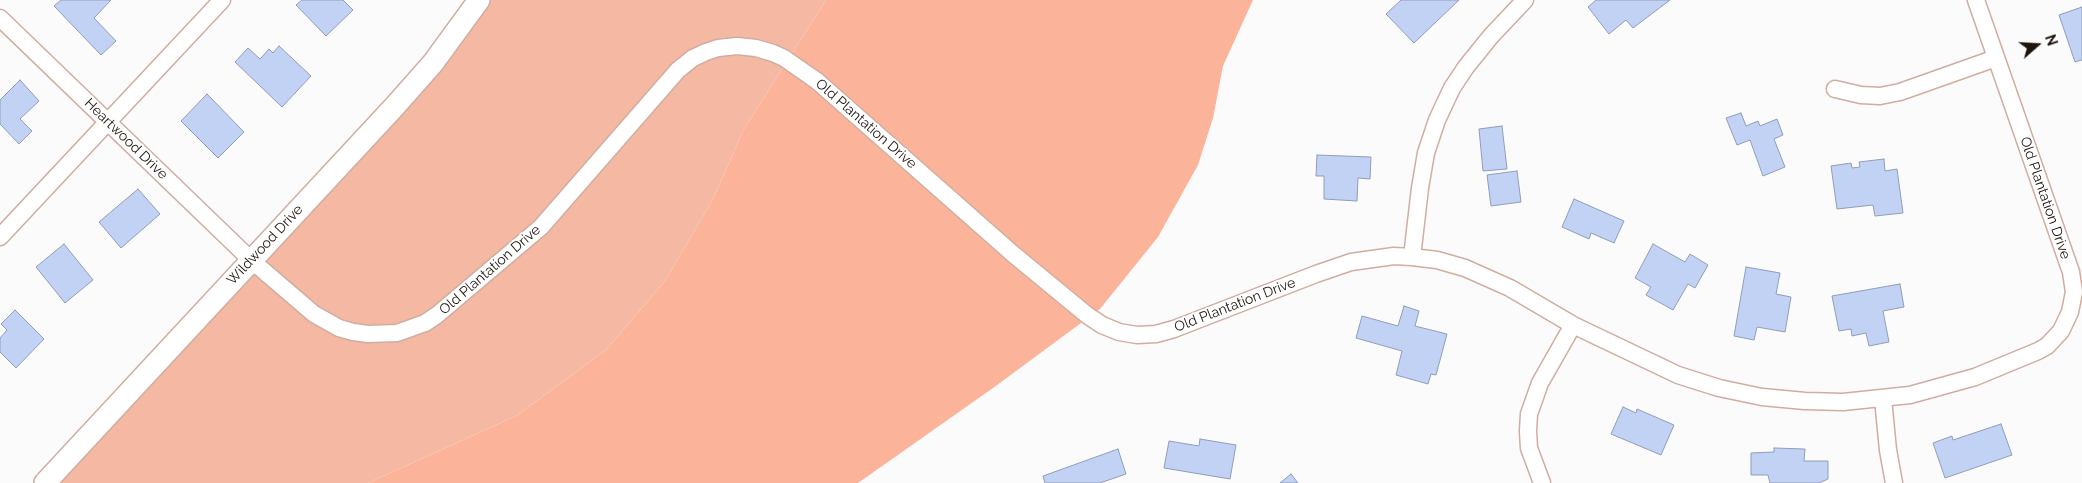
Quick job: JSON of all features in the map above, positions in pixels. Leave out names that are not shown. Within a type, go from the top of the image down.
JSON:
[{"type":"street","points":[[0,237],[222,0]]},
{"type":"street","name":"Wildwood Drive","points":[[44,483],[408,92],[433,64],[479,0]]},
{"type":"street","points":[[1412,257],[1426,153],[1437,120],[1452,88],[1466,67],[1491,36],[1525,0]]},
{"type":"street","name":"Old Plantation Drive","points":[[251,260],[314,314],[339,328],[353,332],[383,335],[397,333],[425,323],[494,269],[541,227],[678,70],[693,58],[706,52],[718,48],[737,46],[756,48],[774,53],[817,81],[1013,254],[1086,315],[1102,325],[1119,332],[1156,334],[1351,262],[1394,256],[1412,257],[1437,260],[1466,268],[1510,288],[1573,325],[1658,367],[1719,388],[1762,397],[1805,401],[1843,402],[1883,399],[1943,387],[2038,352],[2047,346],[2061,331],[2070,312],[2074,292],[2071,272],[1976,0]]},
{"type":"street","name":"Heartwood Drive","points":[[0,18],[251,260]]},
{"type":"street","points":[[1835,89],[1861,95],[1880,96],[1900,92],[1996,58]]},
{"type":"street","points":[[1542,483],[1529,448],[1529,414],[1540,383],[1573,325]]},
{"type":"street","points":[[1883,399],[1888,450],[1894,483]]},
{"type":"shaded area","points":[[489,0],[826,0],[744,129],[713,199],[665,281],[606,350],[516,416],[368,483],[55,483]]},
{"type":"shaded area","points":[[826,0],[1253,0],[1223,66],[1213,118],[1198,165],[1158,237],[1100,309],[993,388],[858,483],[368,483],[516,416],[606,350],[665,281],[713,199],[744,129]]},
{"type":"building","points":[[61,0],[111,0],[94,18],[116,41],[101,55],[54,6]]},
{"type":"building","points":[[302,0],[343,0],[353,10],[326,36],[296,5]]},
{"type":"building","points":[[1401,0],[1459,0],[1414,43],[1386,14]]},
{"type":"building","points":[[1596,0],[1670,0],[1633,28],[1626,20],[1609,34],[1588,7]]},
{"type":"building","points":[[2082,7],[2082,60],[2075,62],[2059,15]]},
{"type":"building","points":[[279,46],[311,76],[282,107],[235,62],[248,48],[260,59],[269,49],[273,53]]},
{"type":"building","points":[[20,80],[39,101],[20,119],[32,131],[19,144],[0,124],[0,100]]},
{"type":"building","points":[[207,94],[244,132],[218,158],[181,121]]},
{"type":"building","points":[[1741,113],[1746,126],[1758,121],[1760,126],[1777,119],[1783,135],[1774,139],[1785,167],[1763,176],[1750,140],[1737,145],[1726,118]]},
{"type":"building","points":[[1502,126],[1507,169],[1483,171],[1479,129]]},
{"type":"building","points":[[1317,155],[1371,157],[1370,179],[1358,178],[1357,201],[1324,199],[1324,176],[1316,176]]},
{"type":"building","points":[[1884,159],[1885,171],[1897,169],[1903,213],[1875,216],[1873,205],[1837,209],[1831,166],[1851,163],[1852,168],[1860,167],[1859,162]]},
{"type":"building","points":[[1517,171],[1521,202],[1491,206],[1487,175]]},
{"type":"building","points":[[138,189],[160,214],[121,248],[99,222]]},
{"type":"building","points":[[1574,199],[1624,221],[1614,243],[1591,233],[1589,239],[1562,227]]},
{"type":"building","points":[[64,244],[93,280],[65,303],[36,267]]},
{"type":"building","points":[[1653,244],[1685,262],[1690,254],[1708,265],[1695,288],[1688,284],[1673,310],[1646,295],[1651,287],[1635,278]]},
{"type":"building","points":[[1746,267],[1780,273],[1776,294],[1791,297],[1785,332],[1757,327],[1754,340],[1734,336]]},
{"type":"building","points":[[1900,284],[1904,307],[1883,311],[1889,342],[1869,346],[1866,333],[1852,336],[1851,329],[1839,331],[1832,296]]},
{"type":"building","points":[[1404,306],[1419,311],[1415,326],[1447,334],[1436,375],[1431,374],[1428,384],[1396,375],[1402,351],[1356,338],[1362,316],[1398,326]]},
{"type":"building","points":[[15,310],[44,339],[16,368],[0,352],[0,338],[7,330],[1,324]]},
{"type":"building","points":[[1623,407],[1636,413],[1637,409],[1674,425],[1661,455],[1611,434]]},
{"type":"building","points":[[2001,424],[2012,455],[1945,478],[1933,443],[1952,436],[1953,440]]},
{"type":"building","points":[[1200,439],[1236,445],[1230,479],[1164,468],[1169,441],[1199,446]]},
{"type":"building","points":[[1774,448],[1805,449],[1804,461],[1828,461],[1828,479],[1819,483],[1770,483],[1768,475],[1751,475],[1751,453],[1774,452]]},
{"type":"building","points":[[1118,449],[1126,474],[1100,483],[1045,483],[1043,476]]},
{"type":"building","points":[[1291,474],[1298,483],[1280,483]]}]
